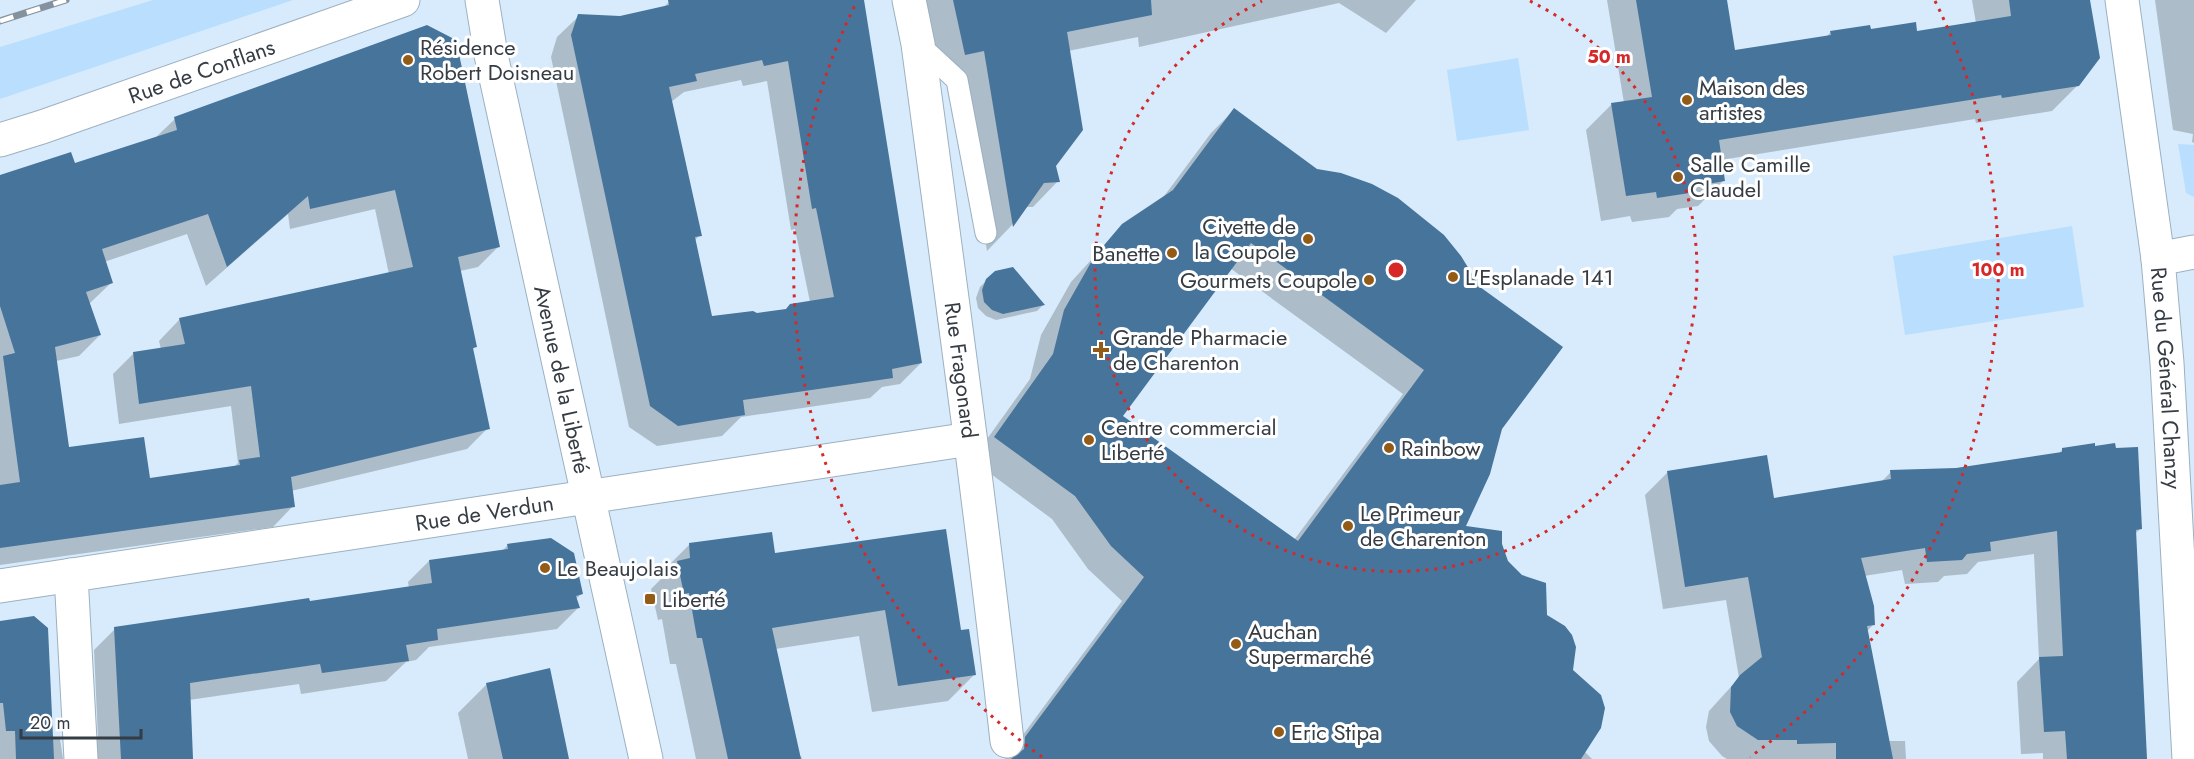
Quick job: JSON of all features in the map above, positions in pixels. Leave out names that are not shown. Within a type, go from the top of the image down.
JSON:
[{"type":"street","name":"Rue de Conflans","points":[[0,140],[403,0]]},
{"type":"street","name":"Avenue de la Liberté","points":[[482,0],[491,55],[646,759]]},
{"type":"street","name":"Rue Fragonard","points":[[909,0],[918,45],[998,645],[1007,741]]},
{"type":"street","name":"Rue du Général Chanzy","points":[[2122,0],[2158,259],[2168,375],[2189,759]]},
{"type":"street","points":[[2158,259],[2194,252]]},
{"type":"street","name":"Rue de Verdun","points":[[0,586],[970,439]]},
{"type":"street","points":[[71,575],[81,759]]},
{"type":"lane","points":[[918,45],[957,80],[986,233]]},
{"type":"shaded area","points":[[153,0],[293,0],[0,99],[0,47]]},
{"type":"shaded area","points":[[1518,58],[1529,130],[1457,141],[1447,70]]},
{"type":"shaded area","points":[[2178,144],[2194,145],[2194,197],[2186,193]]},
{"type":"shaded area","points":[[2072,226],[2084,307],[1905,335],[1893,256]]},
{"type":"building","points":[[668,0],[864,0],[922,363],[892,369],[893,378],[743,400],[745,415],[678,426],[650,406],[571,35],[578,14],[620,16],[669,5]],"holes":[[[762,60],[764,66],[788,61],[812,209],[816,208],[834,297],[790,304],[786,309],[712,316],[695,237],[702,236],[669,87],[697,81],[695,74]]]},
{"type":"building","points":[[953,0],[1151,0],[1152,15],[1067,32],[1083,130],[1056,166],[1060,182],[1044,183],[1013,227],[984,51],[965,55]]},
{"type":"building","points":[[1636,0],[1727,0],[1735,50],[1831,35],[1830,31],[1870,25],[1871,29],[1916,22],[1917,31],[2011,16],[2009,0],[2090,0],[2100,58],[2079,86],[2002,98],[2001,95],[1719,140],[1725,181],[1695,186],[1696,192],[1657,198],[1656,192],[1626,196],[1611,103],[1652,97]]},
{"type":"building","points":[[427,25],[456,40],[500,247],[458,257],[477,347],[473,348],[490,429],[291,477],[295,507],[0,548],[0,485],[20,482],[3,356],[15,353],[0,306],[0,175],[71,152],[75,163],[177,130],[174,117]],"holes":[[[395,190],[413,267],[179,318],[185,344],[133,352],[139,404],[251,386],[260,457],[239,460],[240,465],[150,478],[144,437],[69,447],[55,347],[101,335],[86,292],[113,283],[102,249],[208,214],[227,267],[308,196],[310,209]]]},
{"type":"building","name":"Centre commercial Liberté","points":[[1234,108],[1317,169],[1341,173],[1372,184],[1398,198],[1444,235],[1461,256],[1480,287],[1563,347],[1502,429],[1490,474],[1466,526],[1502,531],[1502,544],[1508,561],[1522,575],[1546,583],[1547,615],[1565,626],[1572,635],[1576,647],[1573,670],[1601,695],[1605,708],[1601,728],[1581,759],[1011,759],[1024,749],[1025,737],[1144,577],[1111,546],[1075,496],[994,437],[1053,354],[1064,310],[1094,257],[1122,224],[1173,190]],"holes":[[[1251,243],[1424,370],[1298,541],[1123,416]]]},
{"type":"building","points":[[1013,267],[1045,305],[1003,314],[992,310],[984,302],[982,290],[986,279],[995,271]]},
{"type":"building","points":[[2095,443],[2095,446],[2115,443],[2116,448],[2138,447],[2142,529],[2136,530],[2147,759],[2067,759],[2065,731],[2044,732],[2039,657],[2063,656],[2057,531],[1990,542],[1991,551],[1967,554],[1962,560],[1927,562],[1925,548],[1861,558],[1874,606],[1875,625],[1867,626],[1893,759],[1836,759],[1836,743],[1797,744],[1797,740],[1758,740],[1737,726],[1730,712],[1731,687],[1740,675],[1762,657],[1748,577],[1685,587],[1667,471],[1767,455],[1774,498],[1891,479],[1890,470],[1956,468],[2062,452],[2062,448]]},
{"type":"building","points":[[946,529],[961,630],[969,629],[976,675],[898,686],[885,610],[772,628],[801,759],[728,759],[702,638],[697,638],[689,593],[684,594],[677,561],[690,558],[689,543],[772,532],[775,553]]},
{"type":"building","points":[[551,538],[574,553],[583,594],[576,596],[580,608],[437,629],[438,640],[406,645],[409,661],[322,673],[320,664],[190,683],[193,759],[121,759],[114,627],[309,598],[310,601],[432,583],[429,560],[508,549],[507,544]]},
{"type":"building","points":[[34,616],[48,628],[54,759],[16,759],[15,731],[6,731],[3,703],[0,703],[0,621]]},
{"type":"building","points":[[550,668],[569,759],[503,759],[486,683]]},
{"type":"railway","points":[[0,21],[66,0]]},
{"type":"place","name":"Résidence Robert Doisneau","points":[[408,60]]},
{"type":"place","name":"Maison des artistes","points":[[1687,100]]},
{"type":"place","name":"Salle Camille Claudel","points":[[1678,177]]},
{"type":"place","name":"Civette de la Coupole","points":[[1308,239]]},
{"type":"place","name":"Banette","points":[[1172,253]]},
{"type":"place","name":"L'Esplanade 141","points":[[1453,277]]},
{"type":"place","name":"Gourmets Coupole","points":[[1369,280]]},
{"type":"place","name":"Grande Pharmacie de Charenton","points":[[1101,350]]},
{"type":"place","name":"Centre commercial Liberté","points":[[1089,440]]},
{"type":"place","name":"Rainbow","points":[[1389,448]]},
{"type":"place","name":"Le Primeur de Charenton","points":[[1348,526]]},
{"type":"place","name":"Le Beaujolais","points":[[545,568]]},
{"type":"place","name":"Liberté","points":[[650,599]]},
{"type":"place","name":"Auchan Supermarché","points":[[1236,644]]},
{"type":"place","name":"Eric Stipa","points":[[1279,732]]}]
